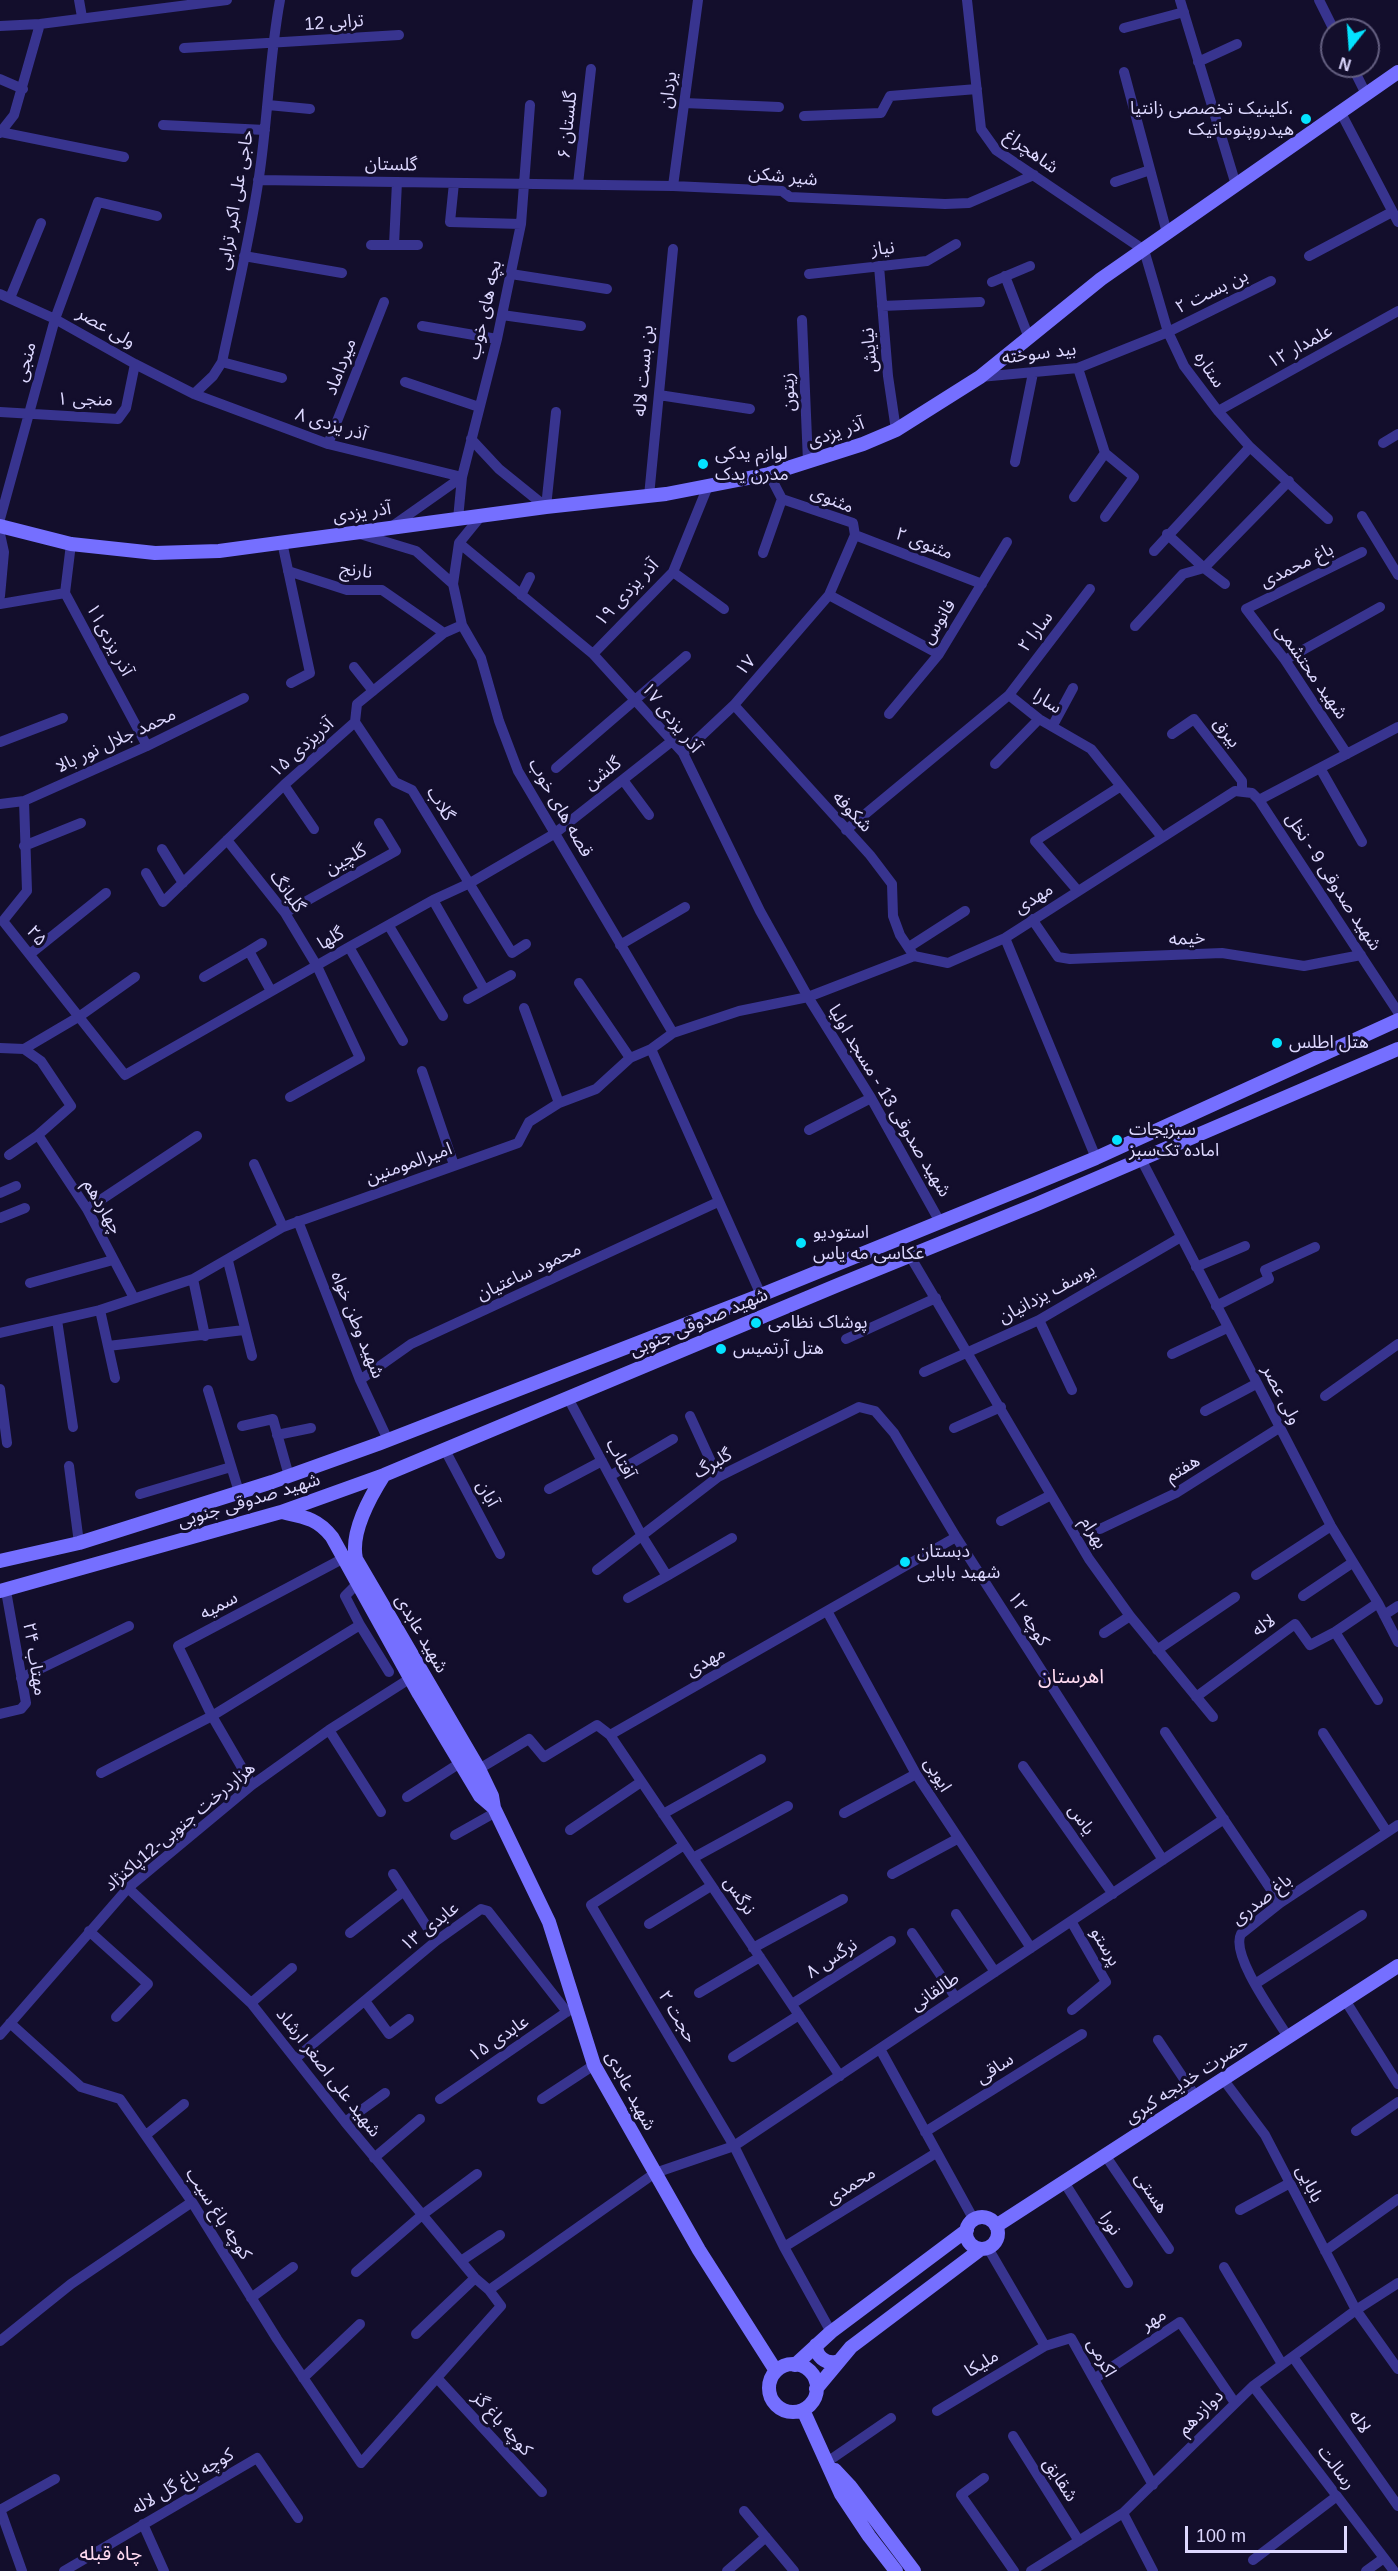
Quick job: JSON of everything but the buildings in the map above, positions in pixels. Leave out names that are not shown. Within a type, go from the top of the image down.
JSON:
[{"type":"main road","name":"آذر یزدی","points":[[0,526],[71,544],[155,553],[219,551],[546,507],[649,496],[768,474],[808,462],[863,444],[896,430],[980,377],[1101,279],[1398,72]]},
{"type":"main road","name":"شهید صدوقی جنوبی","points":[[0,1562],[79,1543],[289,1476],[388,1440],[760,1294],[1096,1158],[1398,1020]]},
{"type":"main road","name":"شهید صدوقی جنوبی","points":[[3,1591],[281,1512],[384,1475],[1141,1159],[1398,1049]]},
{"type":"main road","points":[[831,1265],[838,1285]]},
{"type":"main road","name":"شهید عابدی","points":[[384,1475],[372,1494],[360,1525],[354,1551],[356,1559],[460,1763],[480,1796],[495,1810]]},
{"type":"main road","name":"شهید عابدی","points":[[281,1512],[310,1518],[322,1525],[344,1558],[357,1584],[479,1770],[492,1796],[495,1810],[549,1922],[571,2008],[594,2065],[699,2250],[776,2371]]},
{"type":"main road","name":"حضرت خدیجه کبری","points":[[996,2226],[1398,1966]]},
{"type":"main road","points":[[795,2365],[810,2372],[815,2378],[816,2389],[814,2400],[803,2410],[788,2412],[781,2409],[771,2398],[769,2384],[776,2371],[795,2365],[831,2332],[970,2225],[986,2218],[996,2226],[997,2239],[851,2347],[836,2362],[816,2389]]},
{"type":"main road","points":[[970,2225],[970,2242],[984,2249]]},
{"type":"main road","points":[[816,2345],[816,2352],[821,2358],[831,2363],[836,2362]]},
{"type":"main road","points":[[803,2410],[841,2494],[896,2571]]},
{"type":"main road","points":[[827,2462],[850,2486],[914,2571]]},
{"type":"street","points":[[79,0],[82,17]]},
{"type":"street","points":[[0,26],[40,24],[180,3],[227,0]]},
{"type":"street","name":"حاجی علی اکبر ترابی","points":[[194,394],[213,376],[222,362],[258,180],[268,105],[272,44],[280,0]]},
{"type":"street","name":"یزدان","points":[[673,186],[698,0]]},
{"type":"street","name":"شاهچراغ","points":[[967,0],[981,129],[987,140],[996,150],[1144,250]]},
{"type":"street","points":[[1180,0],[1236,185]]},
{"type":"street","points":[[1319,0],[1328,18]]},
{"type":"street","points":[[1124,28],[1184,12]]},
{"type":"street","points":[[40,24],[14,115],[0,132],[124,157]]},
{"type":"street","name":"ترابی 12","points":[[184,48],[399,35]]},
{"type":"street","points":[[1198,62],[1237,44]]},
{"type":"street","name":"گلستان ۶","points":[[578,184],[591,69]]},
{"type":"street","points":[[1124,72],[1167,233]]},
{"type":"street","points":[[1358,78],[1366,94]]},
{"type":"street","points":[[0,79],[23,89]]},
{"type":"street","points":[[804,116],[882,113],[891,96],[977,89]]},
{"type":"street","points":[[684,103],[779,107]]},
{"type":"street","points":[[268,105],[310,109]]},
{"type":"street","name":"بچه های خوب","points":[[458,519],[462,477],[497,339],[521,224],[530,105]]},
{"type":"street","points":[[1341,113],[1398,222]]},
{"type":"street","points":[[163,125],[265,130]]},
{"type":"street","points":[[1115,182],[1150,170]]},
{"type":"street","name":"شیر شکن","points":[[524,184],[673,186],[782,191],[790,197],[958,204],[987,197],[1034,175]]},
{"type":"street","name":"گلستان","points":[[258,180],[524,184]]},
{"type":"street","points":[[394,245],[398,182]]},
{"type":"street","points":[[454,183],[450,222],[521,224]]},
{"type":"street","name":"منجی","points":[[0,519],[56,319],[98,202],[157,216]]},
{"type":"street","points":[[1309,256],[1392,212]]},
{"type":"street","points":[[5,296],[41,223]]},
{"type":"street","name":"نیاز","points":[[809,274],[927,261],[956,244]]},
{"type":"street","points":[[371,245],[418,245]]},
{"type":"street","name":"بن بست لاله","points":[[649,496],[673,249]]},
{"type":"street","name":"ستاره","points":[[1144,250],[1168,332],[1184,366],[1218,411],[1250,447],[1328,519]]},
{"type":"street","points":[[244,256],[342,273]]},
{"type":"street","name":"نیایش","points":[[879,266],[896,430]]},
{"type":"street","points":[[992,282],[1030,266]]},
{"type":"street","points":[[511,274],[607,289]]},
{"type":"street","points":[[1005,276],[1029,338]]},
{"type":"street","name":"بن بست ۲","points":[[1168,332],[1271,281]]},
{"type":"street","name":"ولی عصر","points":[[5,296],[56,319],[135,364],[194,394]]},
{"type":"street","name":"میرداماد","points":[[328,444],[384,302]]},
{"type":"street","points":[[882,306],[980,302]]},
{"type":"street","name":"علمدار ۱۲","points":[[1218,411],[1398,311]]},
{"type":"street","points":[[502,315],[581,326]]},
{"type":"street","name":"زیتون","points":[[802,320],[808,462]]},
{"type":"street","points":[[422,326],[497,339]]},
{"type":"street","name":"بید سوخته","points":[[980,377],[1078,368],[1168,332]]},
{"type":"street","points":[[222,362],[282,378]]},
{"type":"street","name":"منجی ۱","points":[[29,415],[118,419],[126,408],[135,364]]},
{"type":"street","points":[[1078,368],[1105,453],[1134,477],[1105,517]]},
{"type":"street","points":[[1015,462],[1033,373]]},
{"type":"street","points":[[405,382],[478,407]]},
{"type":"street","name":"۸ آذر یزدی","points":[[194,394],[328,444],[462,477]]},
{"type":"street","points":[[659,395],[750,409]]},
{"type":"street","points":[[546,507],[556,411]]},
{"type":"street","points":[[0,412],[29,415]]},
{"type":"street","points":[[1383,442],[1398,434]]},
{"type":"street","points":[[471,438],[499,469],[546,507]]},
{"type":"street","points":[[1154,551],[1167,534],[1250,447]]},
{"type":"street","points":[[1074,497],[1105,453]]},
{"type":"street","name":"مثنوی","points":[[768,474],[782,498],[853,523],[855,535]]},
{"type":"street","points":[[390,527],[462,477]]},
{"type":"street","points":[[1135,626],[1183,574],[1204,568],[1289,481]]},
{"type":"street","name":"آذر یزدی ۱۹","points":[[593,654],[673,572],[708,486]]},
{"type":"street","points":[[763,553],[782,498]]},
{"type":"street","points":[[459,543],[481,516]]},
{"type":"street","points":[[1362,516],[1398,575]]},
{"type":"street","points":[[355,533],[416,552],[453,584]]},
{"type":"street","points":[[0,534],[4,552],[0,596]]},
{"type":"street","points":[[1167,534],[1225,584]]},
{"type":"street","name":"مثنوی ۲","points":[[855,535],[982,584]]},
{"type":"street","name":"۱۷","points":[[683,753],[734,705],[829,595],[855,535]]},
{"type":"street","points":[[282,542],[310,674],[291,683]]},
{"type":"street","name":"فانوس","points":[[889,714],[939,654],[1007,542]]},
{"type":"street","name":"قصه های خوب","points":[[459,543],[453,584],[462,626],[481,658],[499,722],[518,771],[674,1033]]},
{"type":"street","name":"آذر یزدی ۱۷","points":[[459,543],[593,654],[683,753],[760,911],[808,997]]},
{"type":"street","name":"آذر یزدی۱۱","points":[[71,544],[65,593],[147,746]]},
{"type":"street","name":"باغ محمدی","points":[[1246,609],[1362,552]]},
{"type":"street","name":"نارنج","points":[[288,571],[347,590],[382,590],[444,633]]},
{"type":"street","points":[[673,572],[724,609]]},
{"type":"street","points":[[521,595],[530,577]]},
{"type":"street","name":"سارا ۲","points":[[1009,695],[1090,589]]},
{"type":"street","points":[[0,604],[65,593]]},
{"type":"street","points":[[829,595],[939,654]]},
{"type":"street","points":[[1285,660],[1380,607]]},
{"type":"street","name":"شهید محتشمی","points":[[1246,609],[1285,660],[1347,754]]},
{"type":"street","name":"۱۵ آذریزدی","points":[[146,873],[163,902],[284,785],[355,722],[357,704],[444,633],[462,626]]},
{"type":"street","points":[[556,768],[686,656]]},
{"type":"street","points":[[354,667],[373,691]]},
{"type":"street","points":[[1053,725],[1073,688]]},
{"type":"street","name":"سارا","points":[[846,830],[1009,695],[1039,719],[1091,748],[1162,837]]},
{"type":"street","name":"محمد جلال نور بالا","points":[[0,804],[24,801],[147,746],[244,698]]},
{"type":"street","name":"شکوفه","points":[[734,705],[870,855],[892,884],[893,916],[900,935],[911,952]]},
{"type":"street","points":[[0,742],[63,718]]},
{"type":"street","name":"بیرق","points":[[1172,734],[1194,718],[1242,781],[1242,790]]},
{"type":"street","points":[[995,764],[1039,719]]},
{"type":"street","name":"گلاب","points":[[355,722],[395,782],[412,790],[512,953],[526,944]]},
{"type":"street","points":[[1242,790],[1252,793],[1259,800],[1398,727]]},
{"type":"street","name":"گلشن","points":[[555,834],[672,741]]},
{"type":"street","points":[[1320,768],[1362,842]]},
{"type":"street","points":[[622,780],[649,815]]},
{"type":"street","points":[[284,785],[314,829]]},
{"type":"street","points":[[1078,891],[1035,841],[1121,786]]},
{"type":"street","name":"مهدی","points":[[911,952],[948,963],[1005,938],[1234,791],[1242,790]]},
{"type":"street","name":"شهید صدوقی 9 - نخل","points":[[1259,800],[1398,1012]]},
{"type":"street","name":"۲۵","points":[[24,801],[27,891],[3,921],[125,1075]]},
{"type":"street","points":[[24,846],[81,823]]},
{"type":"street","name":"گلچین","points":[[285,913],[396,851],[379,823]]},
{"type":"street","name":"گلها","points":[[125,1075],[349,947],[433,900],[470,883],[555,834]]},
{"type":"street","name":"گلبانگ","points":[[227,840],[285,913],[317,966],[360,1058],[290,1097]]},
{"type":"street","points":[[162,849],[183,883]]},
{"type":"street","points":[[30,954],[106,893]]},
{"type":"street","points":[[433,900],[484,989]]},
{"type":"street","points":[[620,945],[685,907]]},
{"type":"street","points":[[808,997],[911,952],[965,911]]},
{"type":"street","name":"خیمه","points":[[1032,919],[1058,957],[1070,959],[1222,953],[1304,966],[1361,955]]},
{"type":"street","points":[[389,926],[443,1016]]},
{"type":"street","points":[[1005,938],[1096,1158]]},
{"type":"street","points":[[204,977],[261,943]]},
{"type":"street","points":[[349,947],[403,1041]]},
{"type":"street","points":[[249,951],[271,991]]},
{"type":"street","points":[[468,999],[511,975]]},
{"type":"street","points":[[24,1049],[80,1016],[135,977]]},
{"type":"street","points":[[579,983],[630,1058]]},
{"type":"street","name":"امیرالمومنین","points":[[0,1333],[100,1310],[193,1279],[228,1261],[283,1227],[518,1143],[529,1122],[559,1103],[596,1089],[630,1058],[651,1049],[674,1033],[739,1011],[808,997]]},
{"type":"street","name":"شهید صدوقی 13 - مسجد اولیا","points":[[808,997],[871,1098],[940,1222]]},
{"type":"street","points":[[524,1008],[559,1103]]},
{"type":"street","points":[[0,1048],[24,1049],[41,1060],[71,1106],[38,1135],[9,1155]]},
{"type":"street","points":[[651,1049],[760,1294]]},
{"type":"street","points":[[422,1071],[454,1165]]},
{"type":"street","points":[[809,1130],[871,1098]]},
{"type":"street","name":"چهاردهم","points":[[38,1135],[87,1209],[134,1298]]},
{"type":"street","points":[[87,1209],[197,1136]]},
{"type":"street","name":"ولی عصر","points":[[1141,1159],[1331,1526],[1395,1630],[1398,1642]]},
{"type":"street","points":[[254,1164],[283,1227]]},
{"type":"street","points":[[0,1193],[16,1186]]},
{"type":"street","name":"محمود ساعتیان","points":[[360,1380],[411,1344],[718,1202]]},
{"type":"street","points":[[0,1218],[25,1209]]},
{"type":"street","name":"شهید وطن خواه","points":[[298,1221],[360,1380],[388,1440]]},
{"type":"street","name":"یوسف یزدانیان","points":[[924,1372],[1039,1320],[1181,1237]]},
{"type":"street","points":[[1196,1267],[1245,1246]]},
{"type":"street","points":[[1216,1306],[1269,1279],[1265,1270],[1315,1247]]},
{"type":"street","name":"بهرام","points":[[910,1256],[1089,1559],[1130,1616],[1213,1717]]},
{"type":"street","points":[[30,1283],[113,1260]]},
{"type":"street","points":[[228,1261],[252,1356]]},
{"type":"street","points":[[193,1279],[205,1336]]},
{"type":"street","points":[[846,1339],[936,1298]]},
{"type":"street","points":[[100,1310],[115,1378]]},
{"type":"street","points":[[57,1320],[73,1427]]},
{"type":"street","points":[[1039,1320],[1072,1390]]},
{"type":"street","points":[[1172,1354],[1227,1328]]},
{"type":"street","points":[[108,1346],[205,1336],[244,1329]]},
{"type":"street","points":[[1325,1396],[1398,1344]]},
{"type":"street","points":[[1205,1412],[1256,1384]]},
{"type":"street","points":[[0,1389],[7,1443]]},
{"type":"street","points":[[208,1390],[239,1492]]},
{"type":"street","name":"آفتاب","points":[[568,1398],[642,1536],[667,1576]]},
{"type":"street","name":"گلبرگ","points":[[597,1570],[718,1478],[859,1407]]},
{"type":"street","name":"کوچه ۱۲","points":[[859,1407],[875,1411],[894,1433],[956,1537],[1163,1860]]},
{"type":"street","points":[[954,1428],[1001,1407]]},
{"type":"street","points":[[690,1416],[718,1478]]},
{"type":"street","points":[[242,1426],[273,1419],[289,1476]]},
{"type":"street","points":[[277,1435],[311,1428]]},
{"type":"street","name":"هفتم","points":[[1100,1529],[1176,1493],[1279,1428]]},
{"type":"street","points":[[610,1476],[673,1439]]},
{"type":"street","name":"آبان","points":[[445,1450],[500,1554]]},
{"type":"street","points":[[549,1489],[602,1461]]},
{"type":"street","points":[[69,1466],[79,1543]]},
{"type":"street","points":[[140,1494],[231,1467]]},
{"type":"street","points":[[1001,1521],[1051,1495]]},
{"type":"street","points":[[1256,1575],[1331,1526]]},
{"type":"street","name":"مهدی","points":[[610,1736],[956,1537]]},
{"type":"street","points":[[628,1598],[732,1538]]},
{"type":"street","name":"سمیه","points":[[212,1716],[178,1646],[344,1558]]},
{"type":"street","points":[[1303,1596],[1352,1563]]},
{"type":"street","points":[[357,1584],[345,1596],[389,1672]]},
{"type":"street","name":"مهتاب ۲۴","points":[[0,1714],[25,1707],[26,1703],[3,1591]]},
{"type":"street","points":[[1157,1650],[1235,1597]]},
{"type":"street","name":"لاله","points":[[1196,1696],[1295,1624],[1310,1645],[1335,1632],[1378,1603]]},
{"type":"street","points":[[1384,1614],[1398,1606]]},
{"type":"street","name":"ایوبی","points":[[827,1611],[916,1774],[1031,1948]]},
{"type":"street","points":[[1104,1633],[1130,1616]]},
{"type":"street","points":[[101,1773],[212,1716],[360,1625]]},
{"type":"street","points":[[21,1678],[129,1626]]},
{"type":"street","points":[[1335,1632],[1378,1700]]},
{"type":"street","name":"هزاردرخت جنوبی-12پاکنژاد","points":[[0,2035],[128,1888],[252,1785],[329,1730],[416,1675]]},
{"type":"street","points":[[212,1716],[252,1785]]},
{"type":"street","points":[[479,1770],[529,1739],[544,1756],[597,1725],[610,1736]]},
{"type":"street","points":[[329,1730],[381,1812]]},
{"type":"street","points":[[1165,1732],[1280,1903]]},
{"type":"street","points":[[1323,1732],[1387,1832]]},
{"type":"street","name":"نرگس","points":[[610,1736],[840,2076]]},
{"type":"street","points":[[663,1814],[761,1758]]},
{"type":"street","points":[[407,1797],[460,1763]]},
{"type":"street","name":"یاس","points":[[1023,1766],[1113,1894]]},
{"type":"street","points":[[844,1813],[916,1774]]},
{"type":"street","points":[[570,1830],[641,1782]]},
{"type":"street","points":[[693,1858],[788,1806]]},
{"type":"street","points":[[455,1835],[495,1810]]},
{"type":"street","name":"طالقانی","points":[[489,2290],[655,2174],[734,2146],[1224,1819]]},
{"type":"street","name":"باغ صدری","points":[[1288,2037],[1255,1984],[1239,1949],[1238,1940],[1241,1934],[1280,1903],[1398,1825]]},
{"type":"street","points":[[891,1874],[957,1839]]},
{"type":"street","name":"حجت ۲","points":[[684,1845],[591,1905],[734,2146],[784,2247],[831,2332]]},
{"type":"street","points":[[393,1874],[436,1941]]},
{"type":"street","points":[[649,1924],[711,1886]]},
{"type":"street","name":"شهید علی اصغر ارشاد","points":[[128,1888],[251,2003],[374,2158],[475,2278],[489,2290]]},
{"type":"street","points":[[350,1933],[404,1891]]},
{"type":"street","points":[[699,1993],[757,1952],[843,1899]]},
{"type":"street","name":"عابدی ۱۳","points":[[296,2058],[436,1941],[481,1909],[488,1911],[571,2008]]},
{"type":"street","points":[[956,1914],[995,1972]]},
{"type":"street","points":[[1255,1984],[1362,1915]]},
{"type":"street","name":"پرستو","points":[[1071,1921],[1106,1982],[1072,2010]]},
{"type":"street","points":[[89,1931],[148,1984],[117,2017]]},
{"type":"street","points":[[912,1933],[956,1998]]},
{"type":"street","name":"نرگس ۸","points":[[792,2004],[891,1941]]},
{"type":"street","points":[[251,2003],[292,1968]]},
{"type":"street","points":[[1345,2000],[1398,2084]]},
{"type":"street","points":[[365,2001],[389,2034],[409,2019]]},
{"type":"street","name":"عابدی ۱۵","points":[[440,2099],[571,2008]]},
{"type":"street","points":[[733,2057],[799,2015]]},
{"type":"street","name":"کوچه باغ سیب","points":[[10,2023],[81,2087],[120,2098],[192,2202],[251,2298],[361,2463],[437,2378]]},
{"type":"street","name":"ساقی","points":[[926,2132],[1082,2034]]},
{"type":"street","points":[[1158,2040],[1196,2097]]},
{"type":"street","points":[[880,2049],[926,2132],[970,2225]]},
{"type":"street","points":[[542,2099],[594,2065]]},
{"type":"street","name":"بابایی","points":[[1223,2079],[1265,2135],[1356,2310],[1398,2369]]},
{"type":"street","points":[[345,2122],[385,2093]]},
{"type":"street","points":[[1356,2131],[1398,2102]]},
{"type":"street","points":[[146,2136],[184,2104]]},
{"type":"street","points":[[374,2158],[420,2119]]},
{"type":"street","name":"محمدی","points":[[784,2247],[936,2152]]},
{"type":"street","name":"هستی","points":[[1105,2155],[1169,2249]]},
{"type":"street","points":[[356,2272],[423,2215],[477,2174]]},
{"type":"street","name":"نورا","points":[[1064,2182],[1128,2283]]},
{"type":"street","points":[[1240,2210],[1290,2182]]},
{"type":"street","points":[[1325,2252],[1398,2199]]},
{"type":"street","points":[[0,2341],[71,2284],[192,2202]]},
{"type":"street","points":[[461,2261],[500,2235]]},
{"type":"street","points":[[984,2249],[1045,2346]]},
{"type":"street","points":[[251,2298],[293,2267]]},
{"type":"street","points":[[1224,2267],[1282,2364]]},
{"type":"street","points":[[416,2334],[475,2278]]},
{"type":"street","name":"دوازدهم","points":[[1032,2571],[1123,2513],[1253,2386],[1356,2310],[1398,2283]]},
{"type":"street","points":[[437,2378],[501,2306],[489,2290]]},
{"type":"street","name":"مهر","points":[[1094,2379],[1180,2322],[1235,2403]]},
{"type":"street","points":[[303,2378],[360,2324]]},
{"type":"street","name":"اکرمی","points":[[1045,2346],[1071,2338],[1153,2485]]},
{"type":"street","name":"ملیکا","points":[[937,2411],[1045,2346]]},
{"type":"street","name":"لاله","points":[[1293,2357],[1398,2506]]},
{"type":"street","name":"کوچه باغ گز","points":[[437,2378],[542,2492]]},
{"type":"street","name":"رسالت","points":[[1253,2386],[1394,2571]]},
{"type":"street","points":[[827,2462],[891,2418]]},
{"type":"street","name":"شقایق","points":[[1013,2436],[1079,2541]]},
{"type":"street","name":"کوچه باغ گل لاله","points":[[64,2571],[257,2458],[297,2518]]},
{"type":"street","points":[[984,2478],[961,2495],[1014,2571]]},
{"type":"street","points":[[22,2571],[0,2509],[55,2479]]},
{"type":"street","points":[[1253,2560],[1337,2496]]},
{"type":"street","points":[[744,2511],[794,2571]]},
{"type":"street","points":[[1123,2513],[1153,2571]]},
{"type":"street","points":[[143,2524],[164,2571]]},
{"type":"street","points":[[727,2571],[766,2537]]},
{"type":"street","points":[[1366,2571],[1384,2558]]},
{"type":"place","name":"کلینیک تخصصی زانتیا، هیدروپنوماتیک","points":[[1306,119]]},
{"type":"place","name":"لوازم یدکی مدرن یدک","points":[[703,464]]},
{"type":"place","name":"هتل اطلس","points":[[1277,1043]]},
{"type":"place","name":"سبزیجات اماده تک‌سبز","points":[[1117,1140]]},
{"type":"place","name":"استودیو عکاسی مه یاس","points":[[801,1243]]},
{"type":"place","name":"پوشاک نظامی","points":[[756,1323]]},
{"type":"place","name":"هتل آرتمیس","points":[[721,1349]]},
{"type":"place","name":"دبستان شهید بابایی","points":[[905,1562]]},
{"type":"district","name":"اهرستان","points":[[1071,1677]]},
{"type":"district","name":"چاه قبله","points":[[111,2554]]}]
